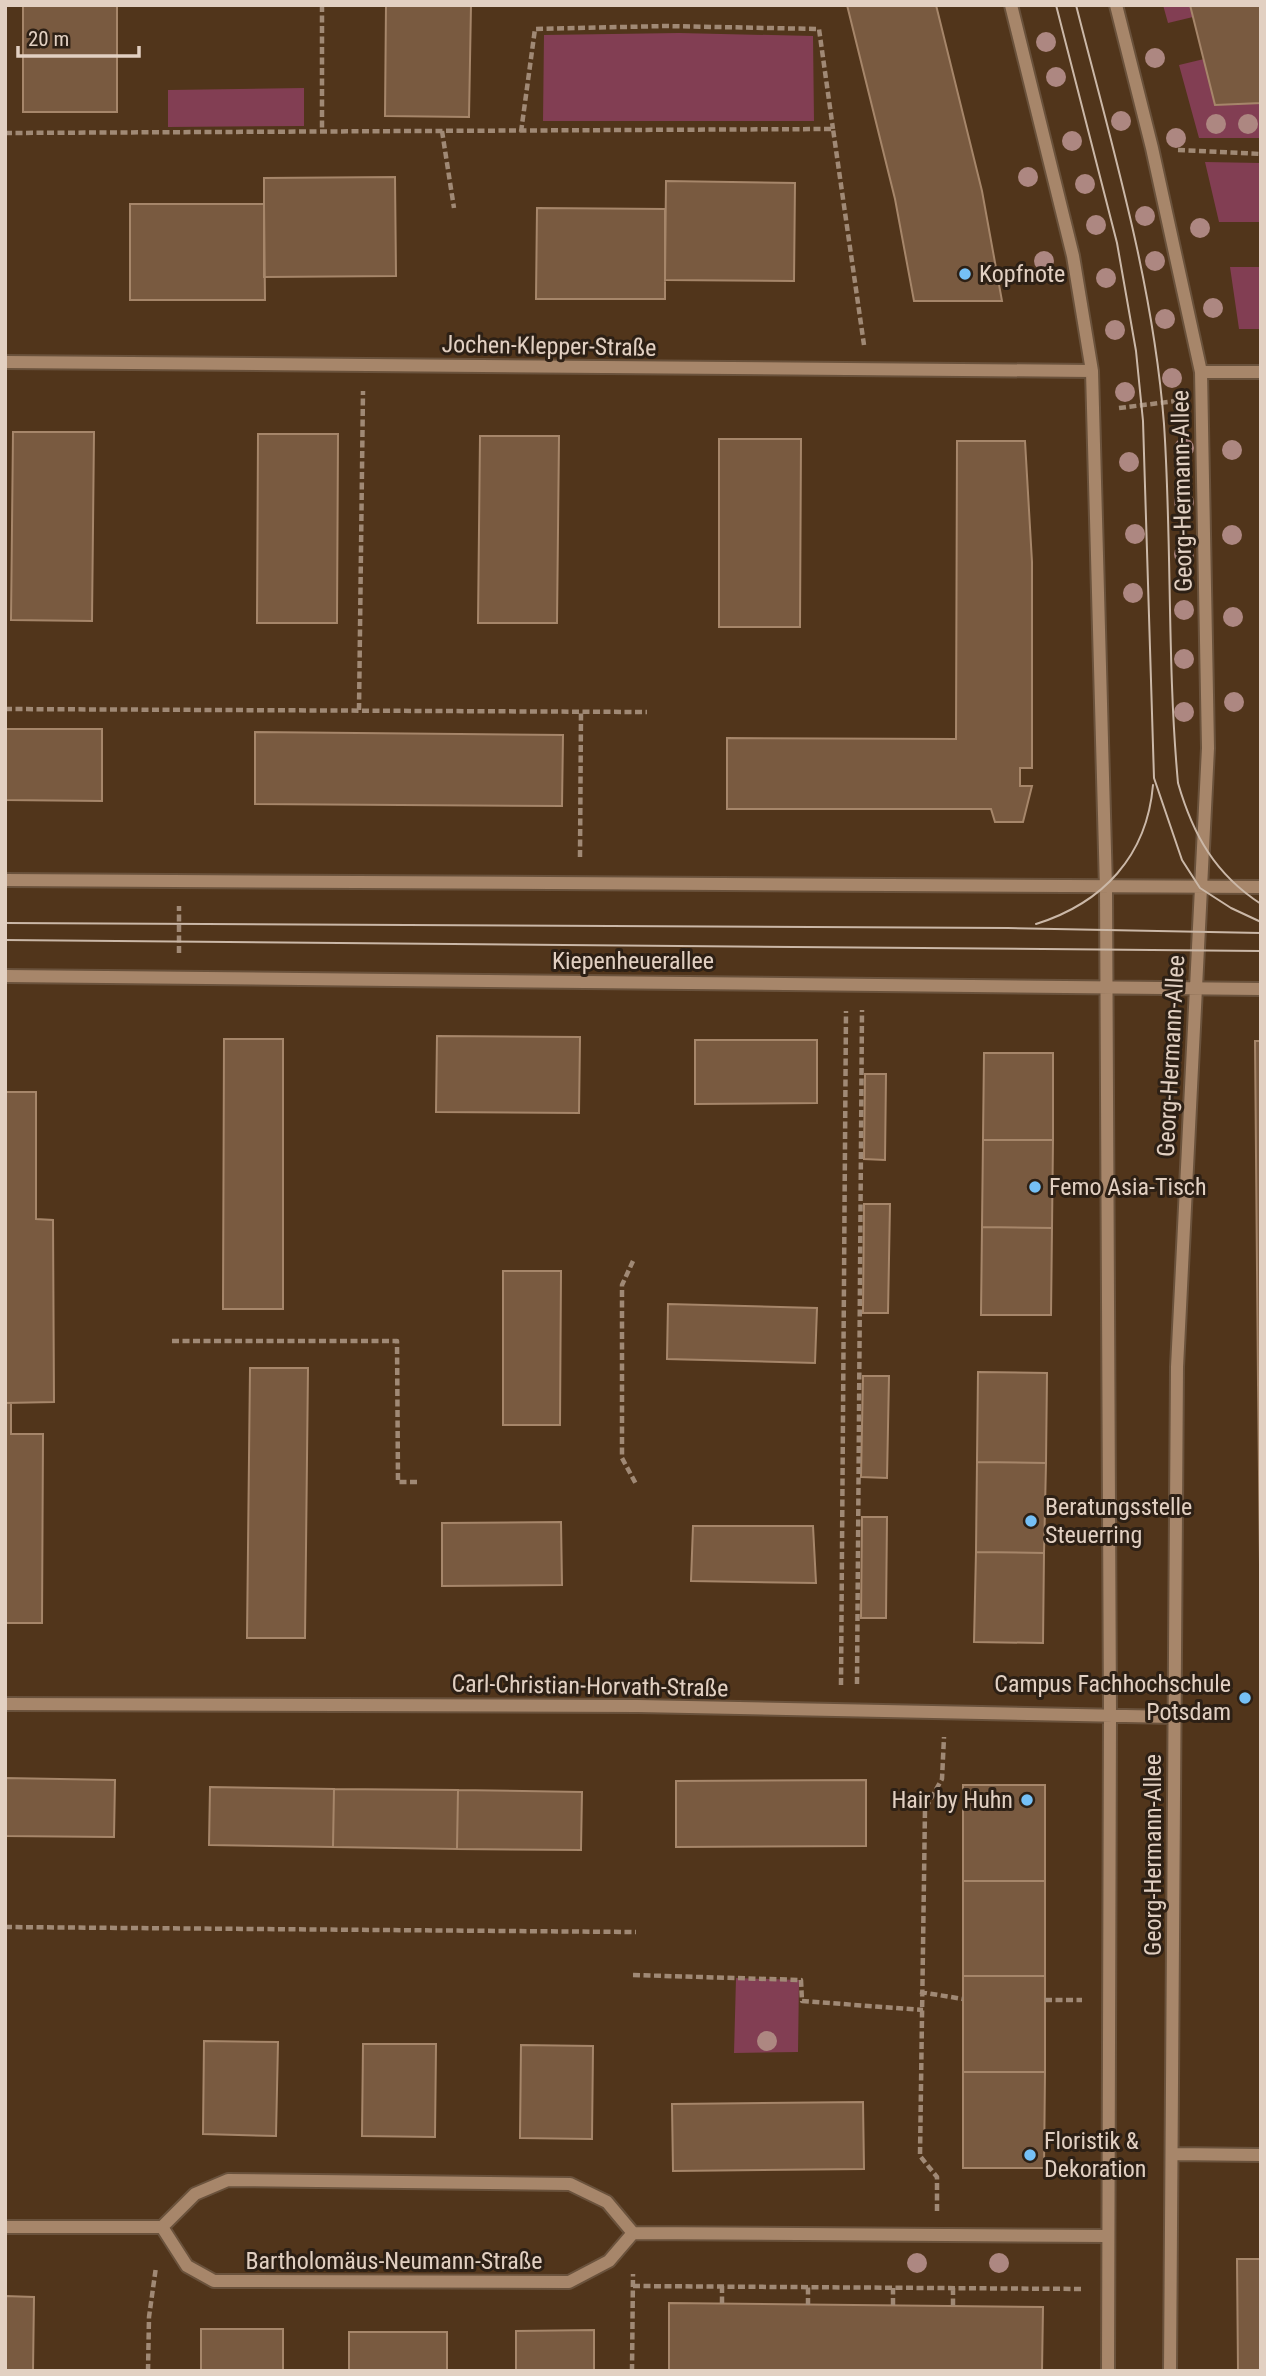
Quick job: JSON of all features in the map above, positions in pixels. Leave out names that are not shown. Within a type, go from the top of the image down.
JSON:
[{"type":"street","name":"Georg-Hermann-Allee","points":[[1011,5],[1073,256],[1092,371],[1106,888],[1110,1715],[1108,2371]]},
{"type":"street","name":"Georg-Hermann-Allee","points":[[1116,5],[1152,148],[1201,372],[1208,748],[1177,1367],[1170,2371]]},
{"type":"street","name":"Jochen-Klepper-Straße","points":[[5,362],[1092,371]]},
{"type":"street","points":[[1201,372],[1261,372]]},
{"type":"street","points":[[5,880],[1261,887]]},
{"type":"street","name":"Kiepenheuerallee","points":[[5,976],[1261,989]]},
{"type":"street","name":"Carl-Christian-Horvath-Straße","points":[[5,1704],[638,1706],[1174,1717]]},
{"type":"street","points":[[1173,2154],[1261,2155]]},
{"type":"street","points":[[5,2227],[162,2227],[195,2194],[228,2180],[570,2184],[607,2202],[633,2233],[1108,2236]]},
{"type":"street","name":"Bartholomäus-Neumann-Straße","points":[[162,2227],[187,2266],[214,2281],[569,2282],[609,2261],[633,2233]]},
{"type":"path","points":[[322,5],[323,130]]},
{"type":"path","points":[[521,132],[535,29],[666,26],[819,29],[868,370]]},
{"type":"path","points":[[5,133],[833,129]]},
{"type":"path","points":[[442,131],[454,208]]},
{"type":"path","points":[[1152,148],[1261,154]]},
{"type":"path","points":[[359,710],[363,365]]},
{"type":"path","points":[[1093,411],[1201,398]]},
{"type":"path","points":[[5,709],[647,712]]},
{"type":"path","points":[[580,882],[581,711]]},
{"type":"path","points":[[179,881],[179,978]]},
{"type":"path","points":[[842,1710],[846,984]]},
{"type":"path","points":[[857,1710],[862,985]]},
{"type":"path","points":[[633,1261],[622,1285],[622,1458],[636,1484]]},
{"type":"path","points":[[172,1341],[397,1341],[398,1482],[418,1482]]},
{"type":"path","points":[[937,2234],[937,2177],[920,2156],[923,2010],[920,1992],[925,1809],[942,1779],[945,1712]]},
{"type":"path","points":[[5,1927],[636,1932]]},
{"type":"path","points":[[633,1975],[801,1980],[803,2001],[923,2010]]},
{"type":"path","points":[[920,1992],[963,1999]]},
{"type":"path","points":[[1045,2000],[1109,2000]]},
{"type":"path","points":[[148,2371],[149,2318],[162,2227]]},
{"type":"path","points":[[632,2371],[633,2233]]},
{"type":"path","points":[[633,2286],[1109,2290]]},
{"type":"path","points":[[722,2286],[722,2304]]},
{"type":"path","points":[[807,2305],[808,2287]]},
{"type":"path","points":[[893,2288],[893,2305]]},
{"type":"path","points":[[953,2288],[953,2306]]},
{"type":"shaded area","points":[[1163,5],[1190,5],[1193,17],[1168,23]]},
{"type":"shaded area","points":[[679,33],[813,36],[814,121],[543,121],[544,35]]},
{"type":"shaded area","points":[[1204,59],[1216,105],[1261,103],[1261,138],[1199,138],[1179,65]]},
{"type":"shaded area","points":[[304,88],[304,126],[168,127],[168,90]]},
{"type":"shaded area","points":[[1205,162],[1261,163],[1261,222],[1219,222]]},
{"type":"shaded area","points":[[1230,267],[1261,267],[1261,329],[1239,329]]},
{"type":"shaded area","points":[[736,1978],[799,1980],[798,2052],[734,2053]]},
{"type":"building","points":[[23,5],[117,5],[117,112],[23,112]]},
{"type":"building","points":[[386,5],[471,5],[469,117],[385,116]]},
{"type":"building","points":[[847,5],[936,5],[982,191],[1002,301],[914,301],[895,199]]},
{"type":"building","points":[[1190,5],[1261,5],[1261,103],[1215,105]]},
{"type":"building","points":[[395,177],[396,276],[264,277],[264,178]]},
{"type":"building","points":[[666,181],[795,183],[794,281],[665,280]]},
{"type":"building","points":[[130,204],[264,204],[265,300],[130,300]]},
{"type":"building","points":[[537,208],[665,209],[665,299],[536,299]]},
{"type":"building","points":[[13,432],[94,432],[92,621],[11,620]]},
{"type":"building","points":[[258,434],[338,434],[337,623],[257,623]]},
{"type":"building","points":[[480,436],[559,436],[557,623],[478,623]]},
{"type":"building","points":[[719,439],[801,439],[800,627],[719,627]]},
{"type":"building","points":[[957,441],[1025,441],[1032,562],[1032,768],[1020,768],[1020,786],[1032,786],[1023,822],[995,822],[991,809],[727,809],[727,738],[956,739]]},
{"type":"building","points":[[5,729],[102,729],[102,801],[5,800]]},
{"type":"building","points":[[255,732],[563,735],[562,806],[255,804]]},
{"type":"building","points":[[437,1036],[580,1037],[579,1113],[436,1112]]},
{"type":"building","points":[[224,1039],[283,1039],[283,1309],[223,1309]]},
{"type":"building","points":[[695,1040],[817,1040],[817,1103],[695,1104]]},
{"type":"building","points":[[1255,1041],[1261,1041],[1261,1656],[1258,1383]]},
{"type":"building","points":[[984,1053],[1053,1053],[1053,1140],[983,1140]]},
{"type":"building","points":[[865,1074],[886,1074],[885,1160],[864,1159]]},
{"type":"building","points":[[5,1092],[36,1092],[36,1219],[53,1220],[54,1402],[5,1403]]},
{"type":"building","points":[[983,1140],[1053,1140],[1052,1228],[982,1227]]},
{"type":"building","points":[[864,1204],[890,1204],[888,1313],[863,1313]]},
{"type":"building","points":[[982,1227],[1052,1228],[1051,1315],[981,1315]]},
{"type":"building","points":[[503,1271],[561,1271],[560,1425],[503,1425]]},
{"type":"building","points":[[668,1304],[817,1308],[815,1363],[667,1359]]},
{"type":"building","points":[[250,1368],[308,1368],[305,1638],[247,1638]]},
{"type":"building","points":[[978,1372],[1047,1373],[1046,1463],[977,1462]]},
{"type":"building","points":[[863,1376],[889,1376],[887,1478],[861,1477]]},
{"type":"building","points":[[5,1403],[11,1403],[11,1434],[43,1434],[42,1623],[5,1623]]},
{"type":"building","points":[[977,1462],[1046,1463],[1044,1553],[976,1552]]},
{"type":"building","points":[[862,1517],[887,1517],[886,1618],[861,1618]]},
{"type":"building","points":[[561,1522],[562,1585],[442,1586],[442,1523]]},
{"type":"building","points":[[693,1526],[813,1526],[816,1583],[691,1581]]},
{"type":"building","points":[[976,1552],[1044,1553],[1043,1643],[974,1642]]},
{"type":"building","points":[[5,1778],[115,1780],[114,1837],[5,1836]]},
{"type":"building","points":[[866,1780],[866,1846],[676,1847],[676,1781]]},
{"type":"building","points":[[963,1785],[1045,1785],[1045,1881],[963,1881]]},
{"type":"building","points":[[210,1787],[334,1789],[333,1847],[209,1845]]},
{"type":"building","points":[[334,1789],[458,1790],[457,1849],[333,1847]]},
{"type":"building","points":[[458,1790],[582,1792],[581,1850],[457,1849]]},
{"type":"building","points":[[963,1881],[1045,1881],[1045,1976],[963,1976]]},
{"type":"building","points":[[963,1976],[1045,1976],[1045,2072],[963,2072]]},
{"type":"building","points":[[204,2041],[278,2042],[276,2136],[203,2134]]},
{"type":"building","points":[[363,2044],[436,2044],[435,2137],[362,2136]]},
{"type":"building","points":[[521,2045],[593,2046],[592,2139],[520,2138]]},
{"type":"building","points":[[963,2072],[1045,2072],[1044,2168],[963,2168]]},
{"type":"building","points":[[863,2102],[864,2169],[673,2171],[672,2104]]},
{"type":"building","points":[[1237,2259],[1261,2259],[1261,2371],[1238,2371]]},
{"type":"building","points":[[5,2296],[34,2297],[33,2371],[5,2371]]},
{"type":"building","points":[[669,2303],[1043,2307],[1042,2371],[669,2371]]},
{"type":"building","points":[[201,2329],[283,2329],[283,2371],[201,2371]]},
{"type":"building","points":[[594,2330],[594,2371],[516,2371],[516,2331]]},
{"type":"building","points":[[349,2332],[447,2332],[447,2371],[349,2371]]},
{"type":"tram line","points":[[1056,5],[1117,243],[1136,351],[1143,421],[1154,778],[1182,860],[1200,888],[1231,908],[1261,922]]},
{"type":"tram line","points":[[1076,5],[1141,265],[1158,371],[1164,424],[1172,693],[1178,783],[1191,820],[1208,852],[1231,880],[1261,904]]},
{"type":"tram line","points":[[1036,924],[1082,903],[1101,890],[1117,873],[1142,834],[1153,785]]},
{"type":"tram line","points":[[5,923],[1008,928],[1261,933]]},
{"type":"tram line","points":[[5,940],[1261,951]]},
{"type":"place","name":"Kopfnote","points":[[965,274]]},
{"type":"place","name":"Femo Asia-Tisch","points":[[1035,1187]]},
{"type":"place","name":"Beratungsstelle Steuerring","points":[[1031,1521]]},
{"type":"place","name":"Campus Fachhochschule Potsdam","points":[[1245,1698]]},
{"type":"place","name":"Hair by Huhn","points":[[1027,1800]]},
{"type":"place","name":"Floristik & Dekoration","points":[[1030,2155]]}]
